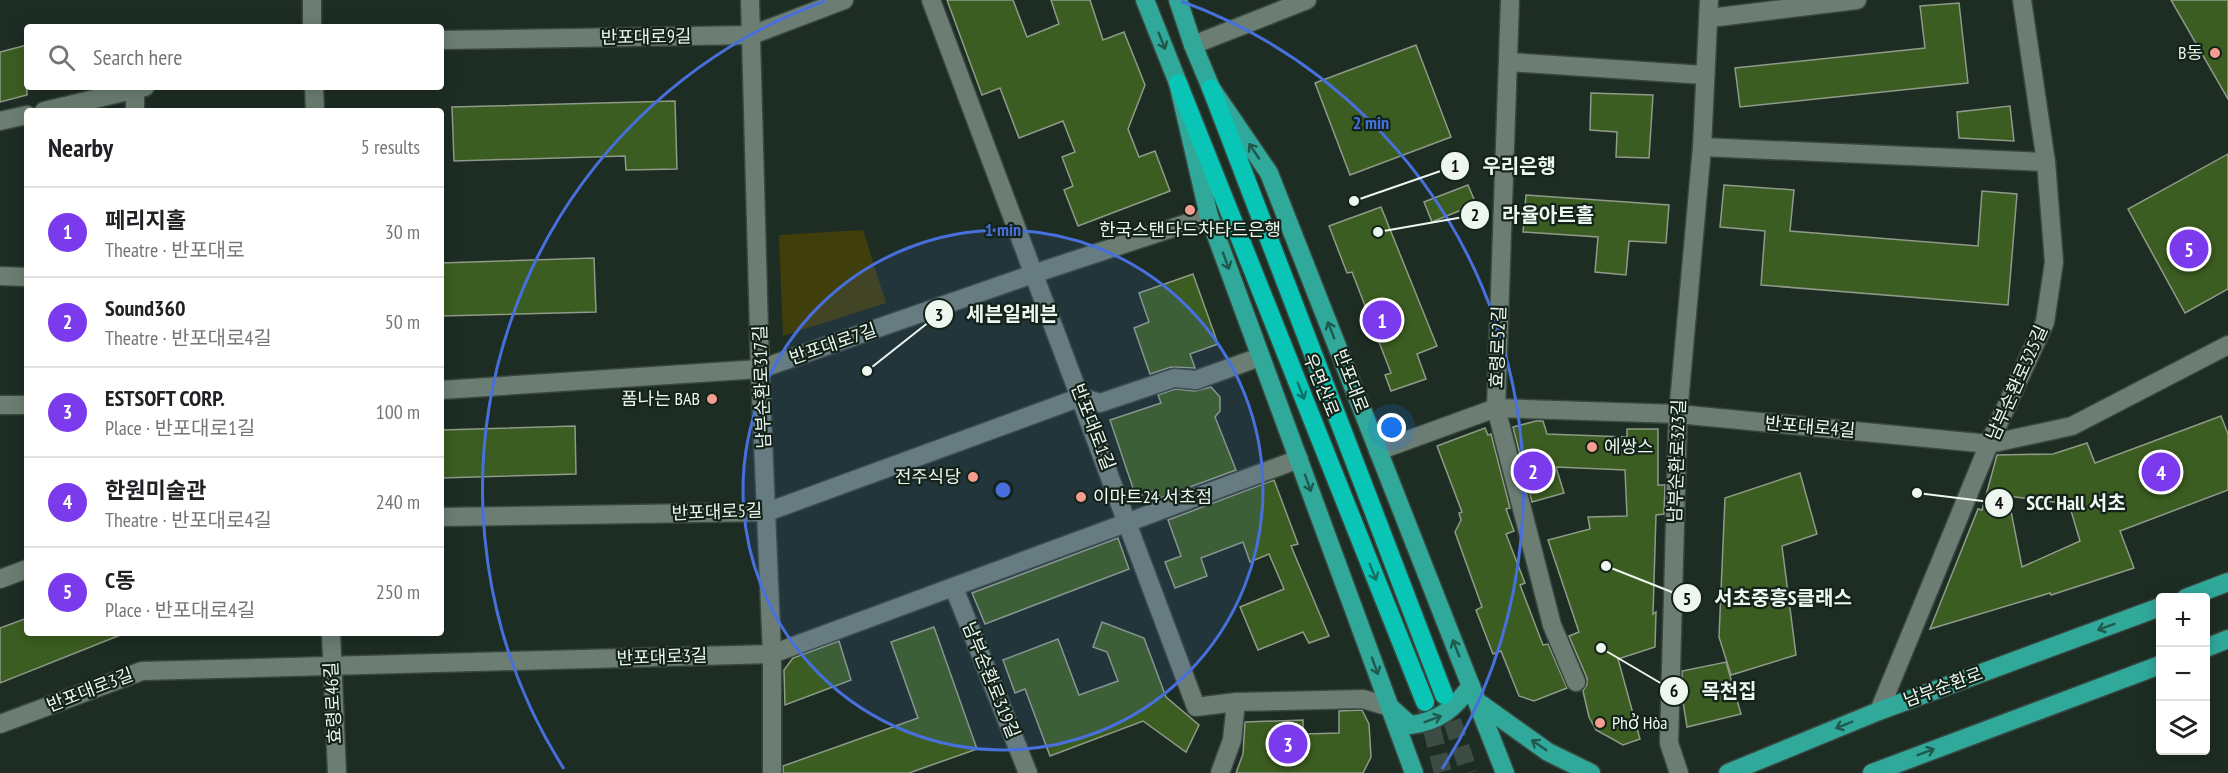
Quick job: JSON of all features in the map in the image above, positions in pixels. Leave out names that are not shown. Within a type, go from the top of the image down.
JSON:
[{"type":"highway","name":"우면산로","points":[[1178,83],[1425,702]]},
{"type":"highway","name":"우면산로","points":[[1211,88],[1444,695]]},
{"type":"main road","points":[[1145,0],[1178,83],[1209,216],[1414,773]]},
{"type":"main road","name":"반포대로","points":[[1178,0],[1211,88],[1269,173],[1505,773]]},
{"type":"main road","points":[[2197,593],[2228,582]]},
{"type":"main road","name":"남부순환로","points":[[1728,773],[1879,711],[2156,608]]},
{"type":"main road","points":[[2208,647],[2228,639]]},
{"type":"main road","points":[[1872,773],[2156,666]]},
{"type":"main road","points":[[1390,707],[1410,725],[1419,724],[1448,713],[1474,694],[1548,752],[1590,773]]},
{"type":"main road","points":[[1390,707],[1402,773]]},
{"type":"street","points":[[312,0],[312,24]]},
{"type":"street","name":"남부순환로317길","points":[[750,0],[760,369],[772,654],[772,773]]},
{"type":"street","name":"반포대로9길","points":[[444,40],[752,35],[844,0]]},
{"type":"street","name":"반포대로1길","points":[[931,0],[1036,273],[1197,707],[1236,702],[1363,699],[1390,707]]},
{"type":"street","points":[[1193,45],[1307,0]]},
{"type":"street","name":"효령로52길","points":[[1510,0],[1496,408],[1552,625],[1576,682]]},
{"type":"street","name":"남부순환로323길","points":[[1679,773],[1669,743],[1678,414],[1702,147],[1704,75],[1710,18],[1709,0]]},
{"type":"street","points":[[1710,18],[1857,0]]},
{"type":"street","name":"남부순환로325길","points":[[1879,711],[1989,444],[2045,322],[2054,262],[2046,162],[2022,0]]},
{"type":"street","points":[[1509,62],[1704,75]]},
{"type":"street","points":[[57,108],[132,90]]},
{"type":"street","points":[[136,108],[140,90]]},
{"type":"street","points":[[314,90],[315,108]]},
{"type":"street","points":[[0,121],[24,116]]},
{"type":"street","points":[[1702,147],[2046,162]]},
{"type":"street","name":"반포대로7길","points":[[444,390],[760,369],[1036,273],[1209,216]]},
{"type":"street","points":[[0,276],[24,277]]},
{"type":"street","name":"반포대로4길","points":[[1378,451],[1496,408],[1678,414],[1989,444],[2072,426],[2228,345]]},
{"type":"street","points":[[1081,397],[1100,404],[1174,378],[1196,380],[1260,357]]},
{"type":"street","name":"반포대로5길","points":[[444,517],[767,512],[1081,397]]},
{"type":"street","points":[[0,405],[24,405]]},
{"type":"street","name":"반포대로3길","points":[[0,724],[142,671],[772,654],[1299,459]]},
{"type":"street","points":[[0,579],[24,570]]},
{"type":"street","name":"남부순환로319길","points":[[954,588],[1028,773]]},
{"type":"street","name":"효령로46길","points":[[331,636],[337,773]]},
{"type":"street","points":[[1220,773],[1232,740],[1236,702]]},
{"type":"shaded area","points":[[863,230],[886,303],[783,336],[779,235]]},
{"type":"building","points":[[947,0],[1013,0],[1027,37],[1059,24],[1051,0],[1090,0],[1103,40],[1124,32],[1145,85],[1128,129],[1139,157],[1155,151],[1170,191],[1078,226],[1064,190],[1073,186],[1062,157],[1075,152],[1063,121],[1019,138],[1000,88],[982,95]]},
{"type":"building","name":"B동","points":[[2171,0],[2228,0],[2228,99]]},
{"type":"building","points":[[1959,3],[1968,83],[1740,107],[1735,68],[1925,48],[1920,6]]},
{"type":"building","points":[[1416,45],[1451,137],[1350,175],[1315,83]]},
{"type":"building","points":[[24,46],[24,90],[27,90],[27,95],[0,102],[0,52]]},
{"type":"building","points":[[1591,93],[1653,95],[1649,158],[1616,157],[1617,132],[1590,130]]},
{"type":"building","points":[[675,101],[677,169],[626,170],[625,156],[454,161],[452,107]]},
{"type":"building","points":[[2010,106],[2014,141],[1959,138],[1957,112]]},
{"type":"building","points":[[2228,154],[2228,289],[2185,313],[2128,209]]},
{"type":"building","points":[[1468,185],[1476,204],[1432,222],[1424,202]]},
{"type":"building","points":[[1724,185],[1794,190],[1790,231],[1978,246],[1982,191],[2017,194],[2008,305],[1761,285],[1765,231],[1720,227]]},
{"type":"building","points":[[1526,195],[1669,205],[1666,243],[1629,241],[1626,275],[1595,272],[1598,237],[1523,232]]},
{"type":"building","points":[[1381,207],[1437,346],[1417,354],[1426,379],[1391,391],[1385,375],[1391,373],[1352,272],[1347,273],[1329,226]]},
{"type":"building","points":[[594,258],[596,312],[444,316],[444,263]]},
{"type":"building","points":[[1193,274],[1218,344],[1190,354],[1195,368],[1171,367],[1150,374],[1134,328],[1149,322],[1139,293]]},
{"type":"building","points":[[1211,387],[1220,397],[1220,411],[1215,417],[1236,470],[1160,498],[1157,490],[1136,497],[1110,420],[1161,403],[1158,395],[1175,389],[1195,391]]},
{"type":"building","points":[[2221,416],[2228,434],[2228,490],[2120,531],[2134,568],[2051,595],[2050,593],[1930,629],[1978,509],[1982,510],[1997,455],[2053,454],[2087,443],[2095,463]],"holes":[[[2008,496],[2069,504],[2080,541],[2022,567]]]},
{"type":"building","points":[[1543,421],[1547,434],[1627,437],[1627,429],[1658,429],[1658,485],[1665,485],[1664,514],[1656,515],[1653,614],[1656,612],[1655,647],[1618,659],[1640,739],[1623,745],[1596,730],[1589,717],[1583,691],[1587,678],[1569,636],[1579,632],[1548,540],[1590,529],[1588,517],[1627,516],[1625,470],[1556,467],[1564,493],[1532,502],[1513,427]]},
{"type":"building","points":[[575,426],[576,474],[444,478],[444,430]]},
{"type":"building","points":[[1485,428],[1488,435],[1491,434],[1510,508],[1506,509],[1514,531],[1506,534],[1525,583],[1520,585],[1543,645],[1548,644],[1567,688],[1534,701],[1519,696],[1501,651],[1493,654],[1476,610],[1482,607],[1455,532],[1461,520],[1459,513],[1462,512],[1437,446]]},
{"type":"building","points":[[1800,473],[1817,534],[1782,546],[1796,655],[1731,675],[1719,637],[1725,498]]},
{"type":"building","points":[[1274,480],[1298,544],[1291,546],[1329,636],[1309,643],[1303,632],[1258,650],[1240,607],[1284,589],[1269,554],[1250,562],[1243,542],[1201,558],[1207,576],[1175,588],[1165,562],[1181,556],[1168,520]]},
{"type":"building","points":[[1118,538],[1129,569],[985,624],[972,593]]},
{"type":"building","points":[[24,619],[24,636],[118,636],[0,683],[0,628]]},
{"type":"building","points":[[1102,622],[1144,638],[1166,697],[1199,725],[1186,752],[1143,721],[1050,756],[1025,689],[1015,693],[1003,660],[1058,639],[1079,695],[1118,681],[1107,652],[1093,647]]},
{"type":"building","points":[[934,627],[977,749],[909,773],[783,773],[783,766],[918,718],[891,642]]},
{"type":"building","points":[[839,641],[851,680],[785,705],[784,670],[793,658]]},
{"type":"building","points":[[1726,662],[1741,714],[1687,727],[1682,696],[1682,671]]},
{"type":"building","points":[[1362,710],[1369,724],[1371,757],[1363,773],[1236,773],[1243,754],[1245,722],[1303,720],[1303,734],[1339,733],[1339,711]]},
{"type":"tunnel","points":[[1444,695],[1469,773]]},
{"type":"tunnel","points":[[1425,702],[1443,773]]},
{"type":"place","name":"B동","points":[[2215,53]]},
{"type":"place","name":"우리은행","points":[[1354,201]]},
{"type":"place","name":"한국스탠다드차타드은행","points":[[1190,210]]},
{"type":"place","name":"라율아트홀","points":[[1378,232]]},
{"type":"place","name":"C동","points":[[2189,249]]},
{"type":"place","name":"페리지홀","points":[[1382,320]]},
{"type":"place","name":"세븐일레븐","points":[[867,371]]},
{"type":"place","name":"폼나는 BAB","points":[[712,399]]},
{"type":"place","name":"에쌍스","points":[[1592,447]]},
{"type":"place","name":"Sound360","points":[[1533,471]]},
{"type":"place","name":"한원미술관","points":[[2161,472]]},
{"type":"place","name":"전주식당","points":[[973,477]]},
{"type":"place","name":"SCC Hall 서초","points":[[1917,493]]},
{"type":"place","name":"이마트24 서초점","points":[[1081,497]]},
{"type":"place","name":"서초중흥S클래스","points":[[1606,566]]},
{"type":"place","name":"목천집","points":[[1601,648]]},
{"type":"place","name":"Phở Hòa","points":[[1600,723]]},
{"type":"place","name":"ESTSOFT CORP.","points":[[1288,744]]}]
